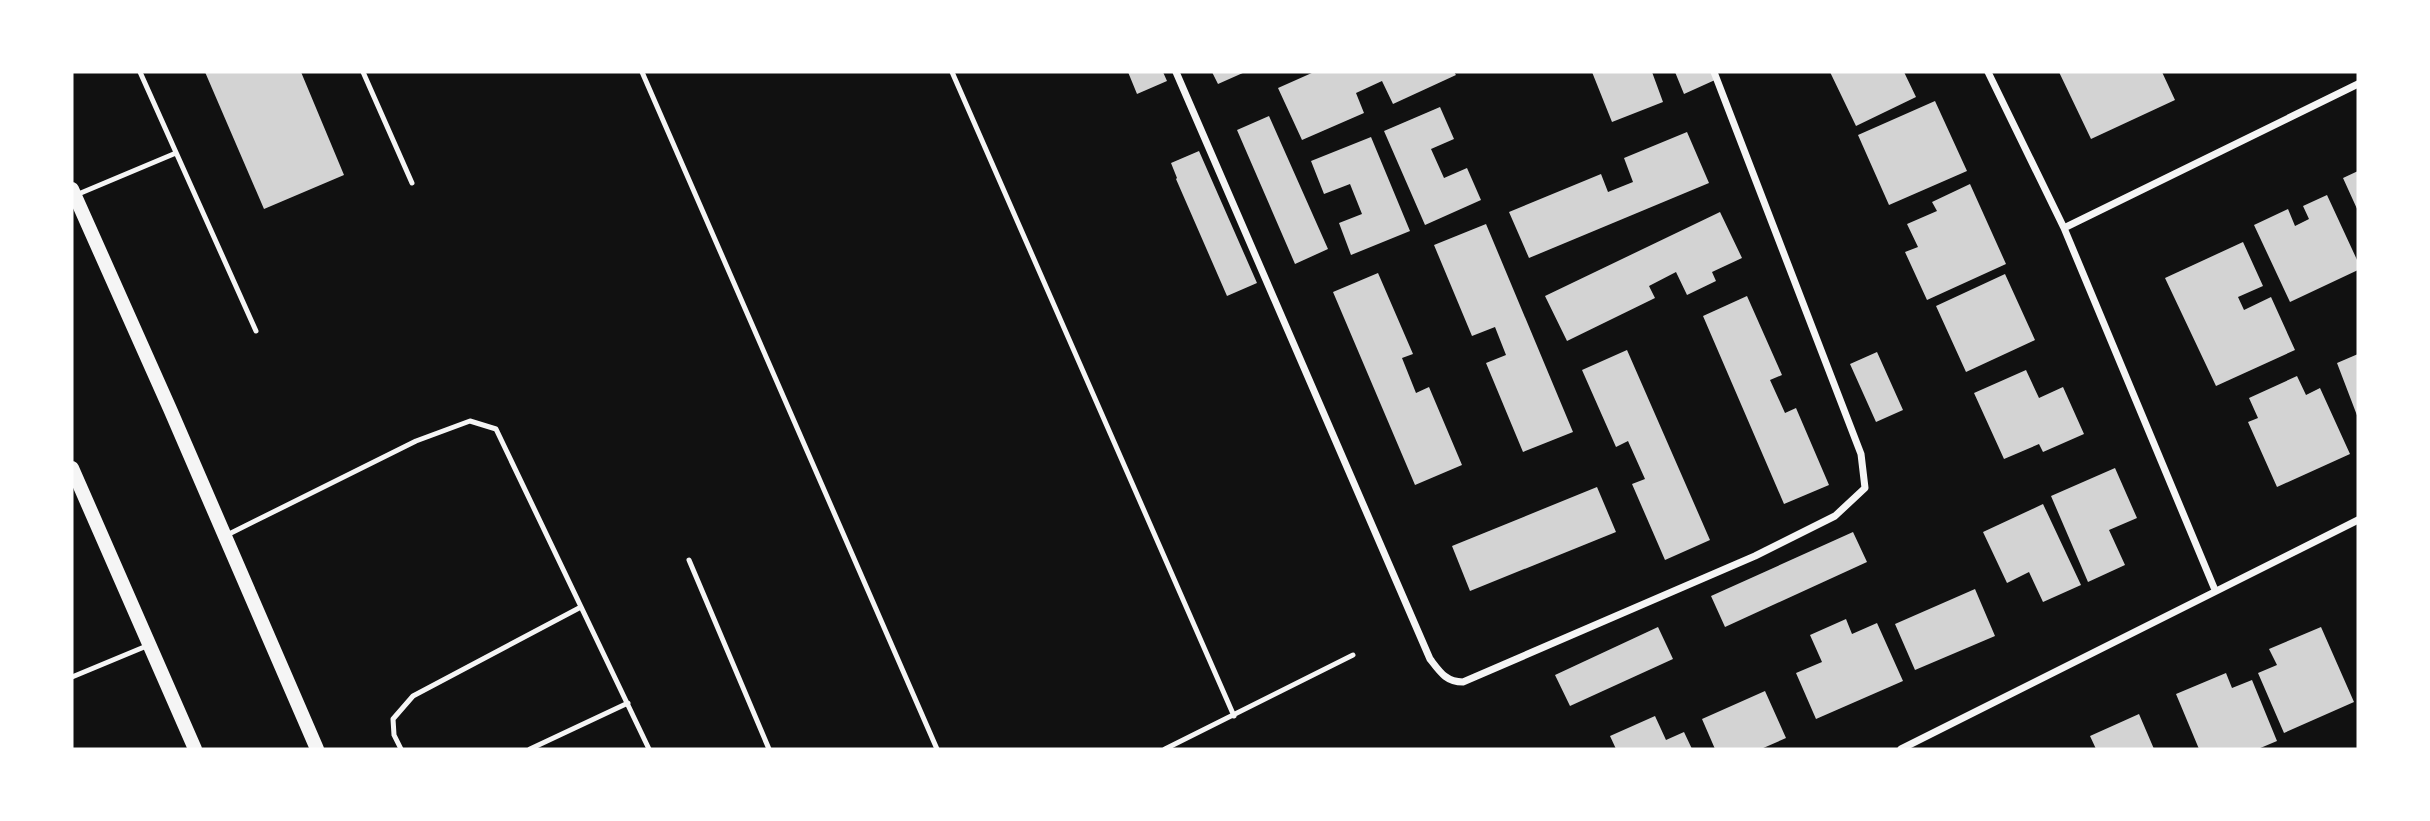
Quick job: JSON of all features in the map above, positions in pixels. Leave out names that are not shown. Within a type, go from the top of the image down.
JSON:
[{"type":"main road","points":[[73,192],[226,536],[317,749]]},
{"type":"main road","points":[[72,468],[195,749]]},
{"type":"street","points":[[1176,72],[1430,659],[1441,673],[1453,682],[1463,682],[1755,556],[1835,516],[1864,488],[1861,454],[1714,72]]},
{"type":"street","points":[[1988,72],[2064,228],[2215,590]]},
{"type":"street","points":[[2064,228],[2358,84]]},
{"type":"street","points":[[1901,749],[2358,520]]},
{"type":"lane","points":[[140,72],[256,331]]},
{"type":"lane","points":[[363,72],[412,183]]},
{"type":"lane","points":[[642,72],[937,749]]},
{"type":"lane","points":[[952,72],[1234,716]]},
{"type":"lane","points":[[73,192],[176,153]]},
{"type":"lane","points":[[226,536],[416,441],[470,421],[496,429],[649,749]]},
{"type":"lane","points":[[690,560],[769,749]]},
{"type":"lane","points":[[401,749],[394,735],[393,719],[413,696],[581,607]]},
{"type":"lane","points":[[72,677],[149,645]]},
{"type":"lane","points":[[1165,749],[1353,655]]},
{"type":"lane","points":[[530,749],[628,703]]},
{"type":"building","points":[[205,72],[301,72],[344,175],[264,209]]},
{"type":"building","points":[[1128,72],[1163,72],[1167,81],[1137,94]]},
{"type":"building","points":[[1212,72],[1245,72],[1218,84]]},
{"type":"building","points":[[1314,72],[1454,72],[1456,75],[1393,104],[1382,81],[1356,93],[1364,113],[1302,140],[1278,88]]},
{"type":"building","points":[[1592,72],[1652,72],[1663,102],[1612,122]]},
{"type":"building","points":[[1675,72],[1712,72],[1715,80],[1684,94]]},
{"type":"building","points":[[1830,72],[1904,72],[1916,97],[1856,126]]},
{"type":"building","points":[[2059,72],[2162,72],[2175,100],[2091,139]]},
{"type":"building","points":[[1935,101],[1967,171],[1889,205],[1858,135]]},
{"type":"building","points":[[1440,107],[1454,139],[1431,149],[1444,178],[1467,168],[1481,200],[1425,225],[1384,131]]},
{"type":"building","points":[[1269,116],[1328,249],[1295,264],[1237,130]]},
{"type":"building","points":[[1687,132],[1709,183],[1529,258],[1509,212],[1601,174],[1608,192],[1633,182],[1624,158]]},
{"type":"building","points":[[1371,137],[1410,231],[1351,255],[1339,223],[1362,214],[1350,184],[1324,194],[1311,161]]},
{"type":"building","points":[[1199,151],[1257,283],[1227,296],[1171,163]]},
{"type":"building","points":[[2358,171],[2358,211],[2343,178]]},
{"type":"building","points":[[1970,184],[2006,264],[1927,300],[1905,252],[1918,247],[1907,224],[1937,211],[1932,202]]},
{"type":"building","points":[[2327,195],[2358,262],[2358,270],[2290,302],[2254,225],[2288,209],[2295,226],[2309,219],[2303,206]]},
{"type":"building","points":[[1720,212],[1742,258],[1712,272],[1716,281],[1687,295],[1676,272],[1649,286],[1655,298],[1567,341],[1545,296]]},
{"type":"building","points":[[1486,224],[1573,432],[1523,452],[1486,363],[1506,355],[1495,327],[1472,336],[1434,245]]},
{"type":"building","points":[[2243,242],[2263,286],[2238,297],[2244,310],[2271,297],[2295,350],[2216,386],[2165,278]]},
{"type":"building","points":[[1378,273],[1413,354],[1402,358],[1416,393],[1429,387],[1462,465],[1415,485],[1333,292]]},
{"type":"building","points":[[2005,274],[2035,340],[1966,372],[1936,306]]},
{"type":"building","points":[[1747,296],[1782,375],[1770,380],[1785,413],[1796,408],[1829,485],[1784,504],[1703,316]]},
{"type":"building","points":[[1627,350],[1710,540],[1665,560],[1632,484],[1645,479],[1628,441],[1616,447],[1582,370]]},
{"type":"building","points":[[1877,352],[1903,410],[1876,422],[1850,364]]},
{"type":"building","points":[[2358,354],[2358,418],[2337,363]]},
{"type":"building","points":[[2026,370],[2039,398],[2063,387],[2084,434],[2043,452],[2039,444],[2004,459],[1974,393]]},
{"type":"building","points":[[2297,376],[2306,395],[2320,388],[2350,454],[2277,487],[2248,422],[2258,418],[2249,398]]},
{"type":"building","points":[[2115,468],[2137,518],[2109,530],[2125,565],[2088,582],[2051,496]]},
{"type":"building","points":[[1597,487],[1616,532],[1470,591],[1452,546]]},
{"type":"building","points":[[2043,504],[2081,585],[2043,602],[2029,572],[2007,583],[1983,532]]},
{"type":"building","points":[[1853,532],[1867,562],[1725,627],[1711,596]]},
{"type":"building","points":[[1975,589],[1995,636],[1915,670],[1895,624]]},
{"type":"building","points":[[1846,619],[1852,634],[1877,623],[1903,681],[1816,719],[1796,673],[1822,662],[1810,635]]},
{"type":"building","points":[[1658,627],[1673,659],[1570,706],[1555,675]]},
{"type":"building","points":[[2321,627],[2354,702],[2284,733],[2258,673],[2277,665],[2269,649]]},
{"type":"building","points":[[2226,673],[2232,688],[2252,680],[2277,741],[2258,749],[2199,749],[2176,694]]},
{"type":"building","points":[[1765,691],[1786,738],[1761,749],[1715,749],[1702,719]]},
{"type":"building","points":[[2139,714],[2154,749],[2096,749],[2090,736]]},
{"type":"building","points":[[1655,716],[1666,740],[1684,732],[1692,749],[1616,749],[1610,736]]}]
